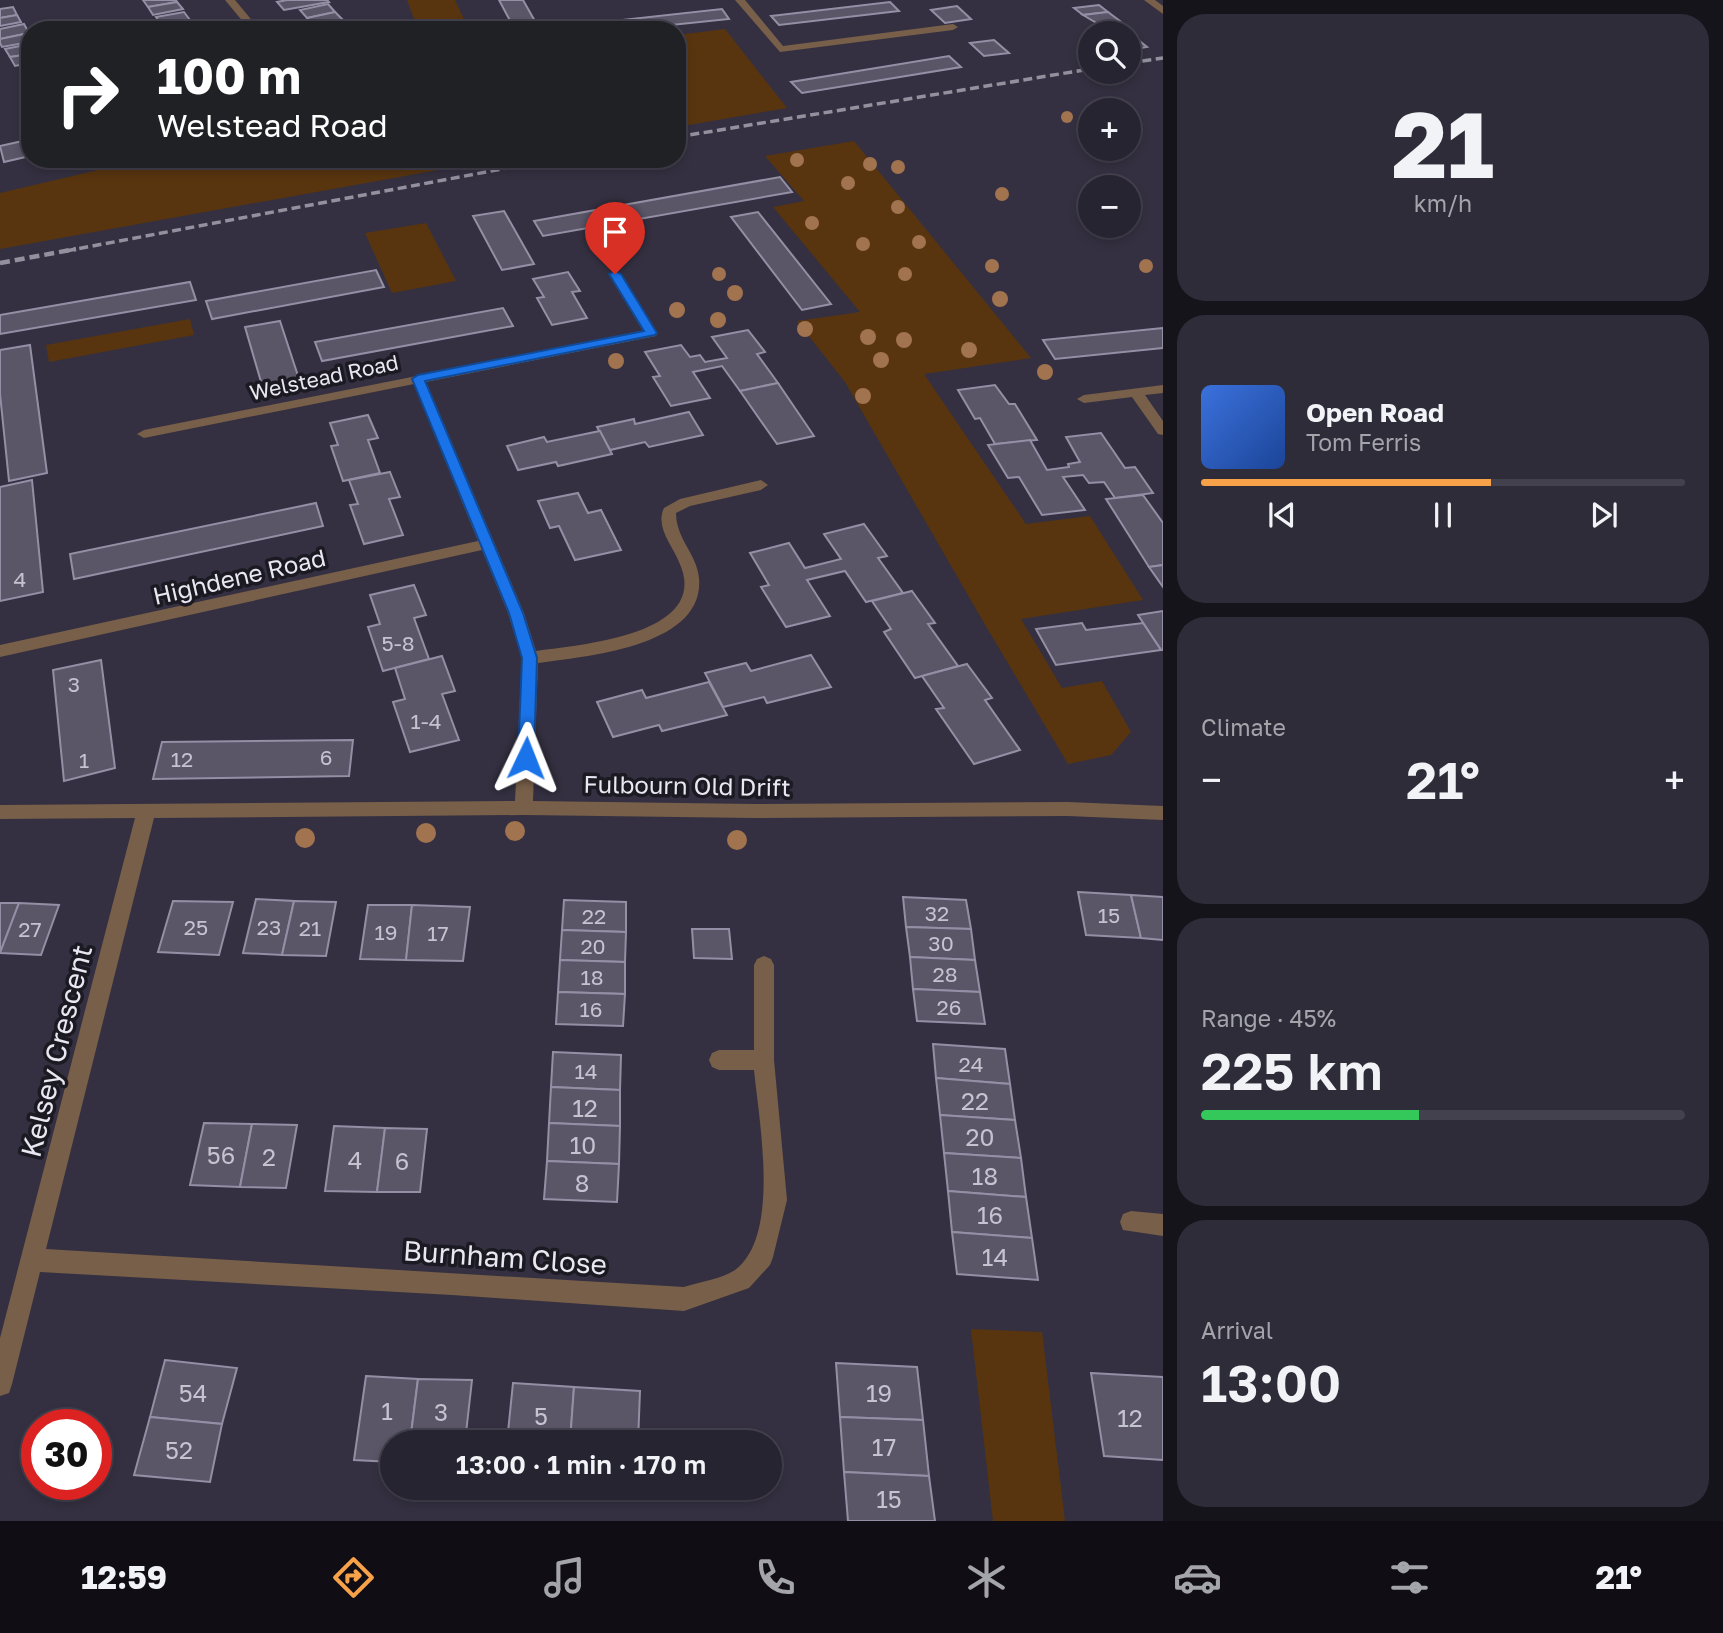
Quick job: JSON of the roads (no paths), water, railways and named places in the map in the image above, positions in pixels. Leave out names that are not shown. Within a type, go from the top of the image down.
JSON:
[{"type":"street","points":[[230,0],[248,21]]},
{"type":"street","points":[[740,0],[780,49],[953,27]]},
{"type":"street","points":[[1149,0],[1163,11]]},
{"type":"street","name":"Welstead Road","points":[[144,433],[651,333],[615,274]]},
{"type":"street","points":[[418,379],[516,613],[530,658],[524,808]]},
{"type":"street","points":[[1084,399],[1163,389]]},
{"type":"street","points":[[1136,393],[1163,431]]},
{"type":"street","points":[[530,658],[619,644],[652,634],[678,616],[691,597],[691,572],[667,526],[669,511],[685,502],[761,485]]},
{"type":"street","name":"Highdene Road","points":[[0,651],[487,544]]},
{"type":"street","name":"Fulbourn Old Drift","points":[[0,812],[524,808],[754,811],[1068,809],[1163,813]]},
{"type":"street","name":"Kelsey Crescent","points":[[0,1384],[146,812]]},
{"type":"street","name":"Burnham Close","points":[[32,1259],[684,1299],[741,1280],[762,1257],[776,1200],[764,1060],[764,965]]},
{"type":"street","points":[[719,1060],[764,1060]]},
{"type":"street","points":[[1132,1222],[1163,1225]]},
{"type":"railway","points":[[1141,61],[1163,58]]},
{"type":"railway","points":[[686,136],[1078,71]]},
{"type":"railway","points":[[66,251],[507,168]]},
{"type":"railway","points":[[0,263],[76,249]]}]
